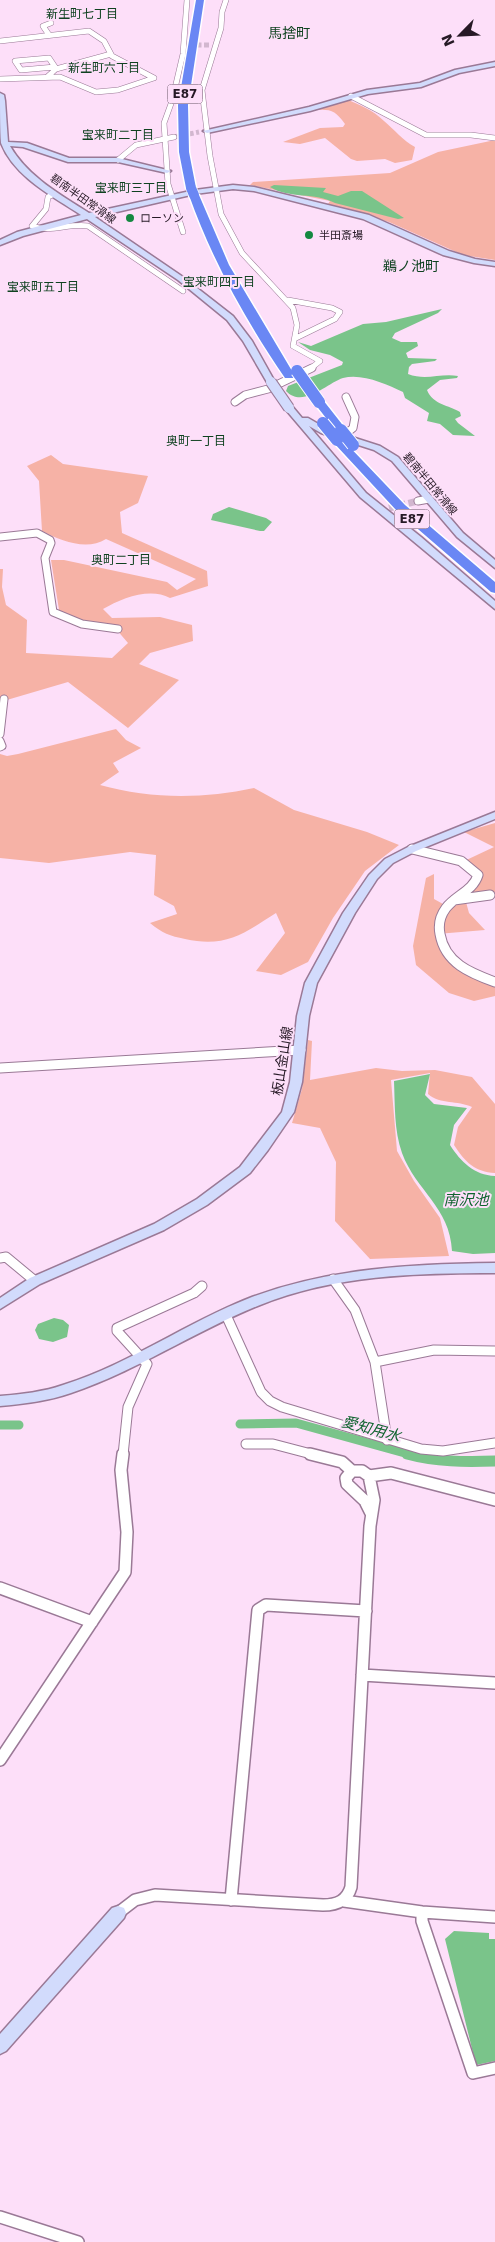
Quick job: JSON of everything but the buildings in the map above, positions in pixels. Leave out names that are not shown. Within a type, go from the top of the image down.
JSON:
[{"type":"highway","name":"E87","points":[[200,0],[183,105],[184,144],[212,240],[229,274],[314,403],[401,508],[495,589]]},
{"type":"highway","points":[[207,25],[209,0]]},
{"type":"highway","name":"E87","points":[[197,191],[191,124],[194,86],[205,48]]},
{"type":"highway","name":"E87","points":[[314,403],[324,423],[354,446],[421,515],[495,578]]},
{"type":"main road","points":[[203,131],[310,109],[377,90],[421,85],[457,71],[495,64]]},
{"type":"main road","name":"碧南半田常滑線","points":[[0,95],[0,130],[5,144],[27,171],[54,194],[89,216],[205,298],[230,319],[250,345],[271,382],[290,408],[358,489],[384,509],[495,606]]},
{"type":"main road","points":[[5,144],[24,145],[68,160],[118,160],[168,172]]},
{"type":"main road","points":[[0,243],[38,229],[171,197],[217,188],[254,189],[366,217],[446,253],[474,262],[495,264]]},
{"type":"main road","name":"碧南半田常滑線","points":[[290,408],[310,424],[377,448],[395,459],[460,535],[495,565]]},
{"type":"main road","points":[[318,440],[322,435],[340,435]]},
{"type":"main road","name":"板山金山線","points":[[0,1304],[35,1281],[159,1226],[202,1202],[245,1170],[264,1147],[288,1112],[301,1050],[303,1016],[310,983],[348,913],[373,876],[389,861],[412,849],[495,815]]},
{"type":"main road","points":[[0,1402],[30,1400],[59,1393],[226,1315],[278,1293],[363,1272],[401,1269],[495,1268]]},
{"type":"main road","points":[[0,2046],[118,1913]]},
{"type":"street","points":[[183,232],[171,197],[164,123],[172,101],[186,45],[187,0]]},
{"type":"street","points":[[226,0],[216,45],[202,90],[203,131],[217,188],[221,214],[238,245],[264,279],[288,300],[296,317],[296,338],[292,346],[304,354],[316,357],[320,364],[273,386],[245,395],[236,402]]},
{"type":"street","points":[[50,35],[43,26],[51,23]]},
{"type":"street","points":[[0,41],[89,31],[98,36],[116,59],[154,79],[118,90],[96,92],[65,78],[0,79]]},
{"type":"street","points":[[205,48],[216,45]]},
{"type":"street","points":[[56,68],[49,58],[15,61],[21,70],[56,68],[111,54]]},
{"type":"street","points":[[46,77],[56,68]]},
{"type":"street","points":[[351,96],[426,135],[471,135],[495,138]]},
{"type":"street","points":[[118,160],[136,145],[174,137]]},
{"type":"street","points":[[54,194],[48,197],[46,209],[32,226],[38,229],[49,230],[73,223],[88,226],[183,291]]},
{"type":"street","points":[[288,300],[332,308],[340,312],[339,316],[335,319],[296,338]]},
{"type":"street","points":[[340,435],[353,428],[355,417],[346,397]]},
{"type":"street","points":[[418,501],[429,499]]},
{"type":"street","points":[[0,537],[37,533],[50,540],[51,543],[45,558],[53,612],[63,618],[82,624],[118,629]]},
{"type":"street","points":[[0,734],[4,699]]},
{"type":"street","points":[[0,741],[2,746],[0,747]]},
{"type":"street","points":[[412,849],[423,853],[454,857],[478,875],[475,883],[454,900],[438,923],[444,950],[461,968],[495,982]]},
{"type":"street","points":[[454,900],[490,895]]},
{"type":"street","points":[[0,1068],[301,1050]]},
{"type":"street","points":[[0,1258],[6,1258],[35,1281]]},
{"type":"street","points":[[333,1279],[356,1310],[375,1362],[387,1440]]},
{"type":"street","points":[[0,1760],[125,1572],[128,1532],[122,1470],[128,1407],[147,1364],[117,1332],[117,1328],[194,1293],[202,1286]]},
{"type":"street","points":[[226,1315],[230,1320],[261,1392],[270,1401],[298,1413],[408,1447],[434,1451],[495,1443]]},
{"type":"street","points":[[375,1362],[434,1350],[495,1351]]},
{"type":"street","points":[[246,1444],[274,1444],[342,1462],[352,1471]]},
{"type":"street","points":[[371,1513],[365,1501],[347,1484],[346,1478],[352,1471],[358,1470],[369,1476],[391,1473],[495,1500]]},
{"type":"street","points":[[344,1901],[349,1894],[350,1887],[371,1513],[374,1500],[369,1476]]},
{"type":"street","points":[[0,1588],[92,1622]]},
{"type":"street","points":[[231,1900],[258,1610],[266,1605],[366,1611]]},
{"type":"street","points":[[362,1675],[495,1683]]},
{"type":"street","points":[[118,1913],[135,1900],[148,1896],[323,1905],[344,1901],[422,1912],[495,1917]]},
{"type":"street","points":[[422,1912],[422,1921],[473,2073],[495,2068]]},
{"type":"street","points":[[0,2216],[78,2242]]},
{"type":"shaded area","points":[[346,99],[375,114],[415,147],[412,160],[395,163],[385,159],[357,161],[351,159],[325,138],[300,144],[283,142],[320,128],[343,127],[345,124],[332,111],[314,110]]},
{"type":"shaded area","points":[[495,140],[495,260],[463,255],[389,222],[328,204],[330,201],[250,185],[253,182],[390,173],[438,152]]},
{"type":"shaded area","points":[[51,455],[63,464],[148,476],[138,503],[120,512],[122,533],[207,571],[208,586],[170,598],[154,594],[136,595],[103,609],[112,618],[160,617],[192,625],[193,641],[150,653],[139,664],[179,680],[128,728],[68,682],[0,702],[0,569],[3,569],[2,587],[6,605],[27,620],[26,653],[112,658],[128,643],[116,629],[60,616],[51,560],[64,560],[167,582],[177,590],[196,579],[106,539],[99,543],[91,544],[74,543],[42,531],[39,481],[27,466]]},
{"type":"shaded area","points":[[116,729],[126,740],[141,748],[113,763],[119,772],[100,785],[138,793],[177,796],[235,792],[254,788],[294,810],[367,832],[399,845],[365,871],[333,918],[308,962],[281,975],[256,971],[285,933],[276,913],[243,933],[211,942],[175,937],[162,932],[150,923],[177,914],[174,906],[154,895],[156,855],[130,852],[49,863],[0,858],[0,754],[7,756],[18,754]]},
{"type":"shaded area","points":[[495,823],[495,892],[466,902],[469,913],[485,930],[437,934],[449,961],[495,984],[495,996],[474,1001],[449,993],[416,965],[413,946],[426,878],[434,874],[434,899],[443,904],[470,883],[473,876],[460,863],[494,847],[464,832]]},
{"type":"shaded area","points":[[308,1040],[312,1041],[310,1080],[376,1068],[402,1071],[435,1070],[472,1077],[495,1104],[495,1173],[482,1171],[471,1165],[454,1145],[458,1127],[472,1107],[438,1100],[428,1094],[430,1073],[391,1080],[397,1151],[414,1181],[440,1218],[449,1256],[370,1259],[335,1221],[336,1162],[320,1128],[292,1123],[302,1089]]},
{"type":"water","points":[[274,185],[326,188],[323,192],[338,196],[351,191],[362,191],[404,218],[398,219],[319,198],[277,191],[270,187]]},
{"type":"water","points":[[442,309],[438,313],[395,333],[392,338],[401,342],[417,342],[418,346],[406,353],[408,358],[437,359],[435,361],[412,364],[409,367],[408,374],[421,377],[458,376],[457,378],[440,380],[427,390],[437,402],[460,412],[461,416],[455,419],[475,436],[453,435],[440,424],[427,421],[429,413],[405,398],[403,392],[366,378],[343,378],[307,396],[293,396],[286,391],[288,386],[342,365],[343,362],[330,355],[310,350],[298,342],[311,346],[363,324],[386,322]]},
{"type":"water","points":[[229,507],[266,518],[272,522],[264,531],[260,531],[211,520],[213,514]]},
{"type":"water","name":"南沢池","points":[[430,1074],[425,1095],[434,1104],[467,1108],[454,1125],[450,1145],[459,1157],[474,1170],[495,1176],[495,1253],[473,1254],[452,1251],[450,1236],[445,1222],[415,1178],[402,1153],[396,1126],[394,1081]]},
{"type":"water","points":[[54,1318],[63,1320],[69,1325],[67,1337],[53,1342],[39,1339],[35,1330],[38,1324]]},
{"type":"water","points":[[454,1931],[489,1933],[489,1939],[495,1939],[495,2061],[476,2065],[445,1939]]},
{"type":"waterway","name":"愛知用水","points":[[240,1424],[296,1423],[412,1455]]},
{"type":"waterway","name":"愛知用水","points":[[0,1425],[19,1425]]},
{"type":"waterway","name":"愛知用水","points":[[407,1454],[451,1461],[495,1461]]},
{"type":"tunnel","points":[[189,45],[209,45]]},
{"type":"tunnel","points":[[174,137],[199,132]]},
{"type":"tunnel","points":[[389,508],[418,501]]},
{"type":"place","name":"ローソン","points":[[130,218]]},
{"type":"place","name":"半田斎場","points":[[309,235]]},
{"type":"district","name":"新生町七丁目","points":[[82,14]]},
{"type":"district","name":"馬捨町","points":[[289,33]]},
{"type":"district","name":"新生町六丁目","points":[[104,68]]},
{"type":"district","name":"宝来町二丁目","points":[[118,135]]},
{"type":"district","name":"宝来町三丁目","points":[[131,188]]},
{"type":"district","name":"鵜ノ池町","points":[[411,266]]},
{"type":"district","name":"宝来町四丁目","points":[[219,282]]},
{"type":"district","name":"宝来町五丁目","points":[[43,287]]},
{"type":"district","name":"奥町一丁目","points":[[196,441]]},
{"type":"district","name":"奥町二丁目","points":[[121,560]]}]
